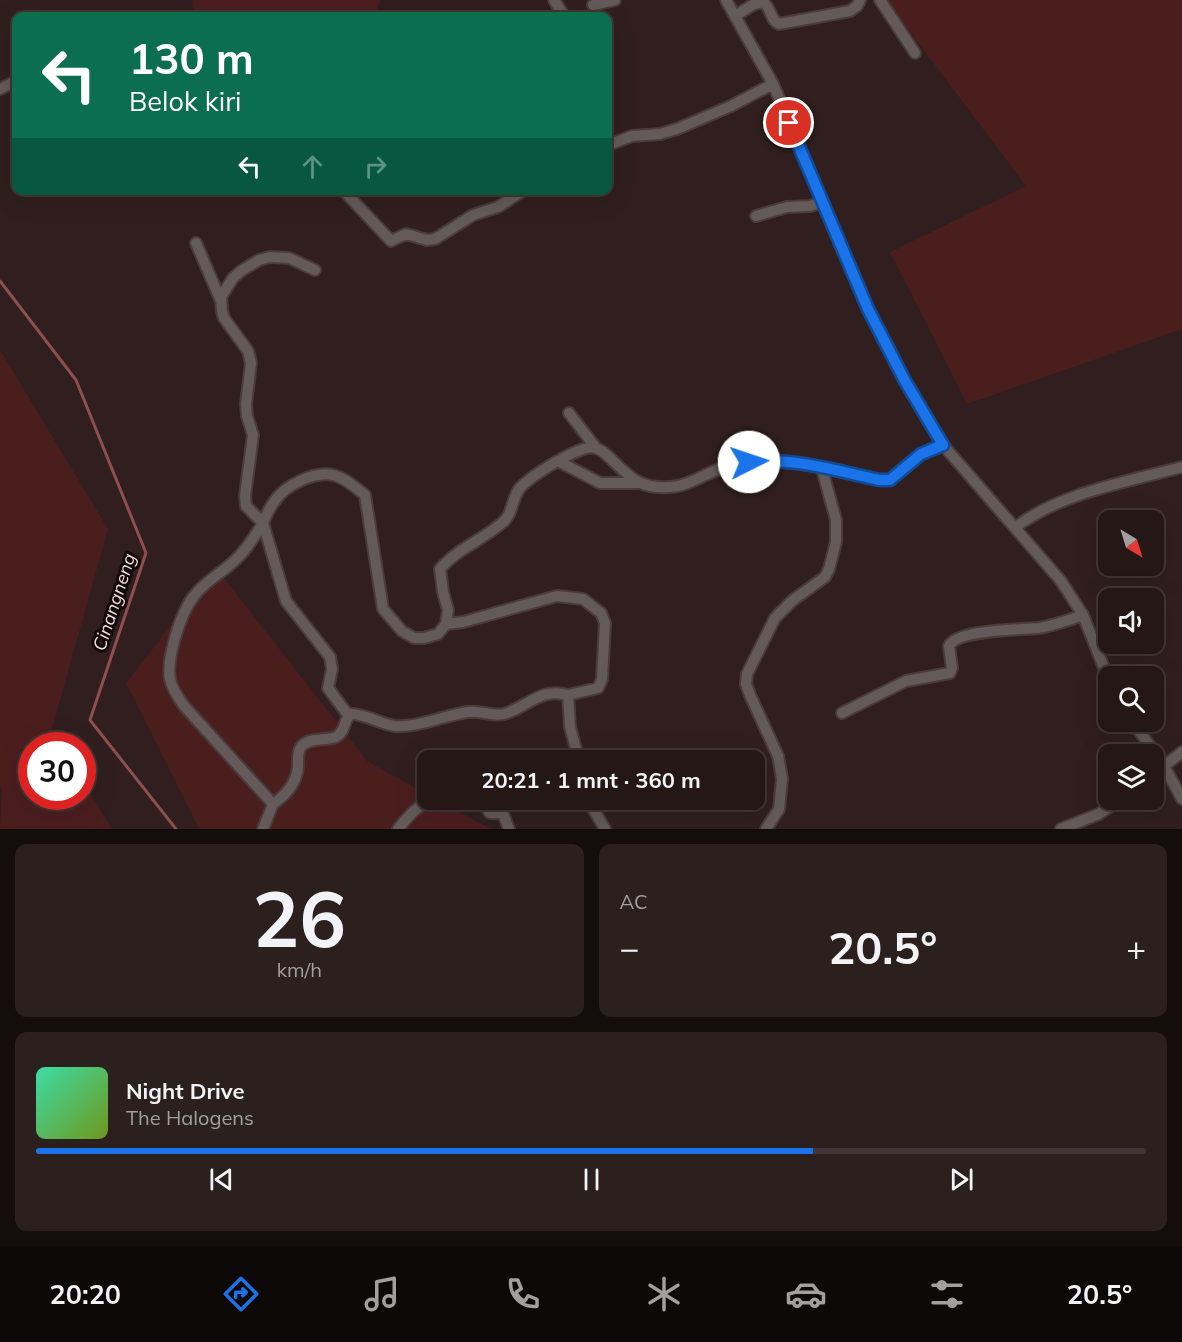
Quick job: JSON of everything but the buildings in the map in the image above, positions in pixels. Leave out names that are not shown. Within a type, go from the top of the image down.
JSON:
[{"type":"street","points":[[593,5],[615,0]]},
{"type":"street","points":[[726,0],[773,84],[868,309],[905,381],[943,445],[1061,581],[1083,615],[1103,666]]},
{"type":"street","points":[[735,16],[754,4],[763,2],[767,4],[774,21],[779,24],[850,11],[858,6],[860,0]]},
{"type":"street","points":[[880,0],[915,53]]},
{"type":"street","points":[[612,143],[632,136],[660,134],[677,129],[731,106],[773,84]]},
{"type":"street","points":[[348,195],[391,241],[406,234],[427,240],[435,239],[472,215],[498,207],[516,195]]},
{"type":"street","points":[[756,216],[787,207],[810,206],[822,202]]},
{"type":"street","points":[[196,243],[221,301],[224,318],[248,351],[251,363],[246,404],[253,435],[245,496],[246,506],[263,523],[286,601],[327,651],[332,669],[328,688],[348,715]]},
{"type":"street","points":[[221,301],[224,290],[233,278],[259,260],[270,257],[289,258],[315,270]]},
{"type":"street","points":[[569,412],[596,448],[637,483]]},
{"type":"street","points":[[558,461],[600,483],[637,483],[669,488],[729,465],[769,460],[799,462],[822,469],[890,480],[921,454],[943,445]]},
{"type":"street","points":[[273,804],[185,707],[175,693],[170,680],[170,662],[182,620],[194,595],[234,562],[252,540],[274,501],[288,487],[321,475],[333,475],[346,481],[365,495],[383,609],[402,631],[414,638],[433,636],[443,630],[448,610],[440,569],[467,546],[501,524],[510,515],[521,487],[534,476],[586,447],[596,448]]},
{"type":"street","points":[[1015,528],[1039,511],[1067,500],[1182,467]]},
{"type":"street","points":[[766,829],[779,809],[782,779],[778,756],[746,684],[747,674],[775,618],[793,600],[825,577],[829,569],[836,542],[836,520],[822,469]]},
{"type":"street","points":[[348,715],[354,713],[395,726],[468,712],[504,714],[540,695],[560,692],[568,695],[598,688],[602,679],[605,623],[601,613],[583,599],[557,596],[463,622],[446,624]]},
{"type":"street","points":[[842,713],[906,681],[950,673],[952,668],[949,646],[957,638],[1039,628],[1083,615]]},
{"type":"street","points":[[568,695],[570,727],[576,750]]},
{"type":"street","points":[[263,829],[273,804],[287,792],[293,783],[298,770],[298,755],[301,746],[306,742],[337,737],[348,715]]},
{"type":"street","points":[[1182,752],[1164,766],[1182,799]]},
{"type":"street","points":[[398,829],[407,817],[417,810]]},
{"type":"street","points":[[488,810],[494,814],[502,811],[509,829]]},
{"type":"street","points":[[594,810],[605,829]]},
{"type":"street","points":[[1061,829],[1105,810]]},
{"type":"shaded area","points":[[193,0],[380,0],[377,12],[194,12]]},
{"type":"shaded area","points":[[886,0],[1182,0],[1182,329],[967,404],[890,252],[1026,186]]},
{"type":"shaded area","points":[[0,350],[108,529],[51,732],[18,732],[18,810],[96,810],[96,803],[112,829],[0,829],[2,788],[0,787]]},
{"type":"shaded area","points":[[216,568],[368,762],[417,789],[417,810],[456,810],[491,829],[199,829],[126,683]]},
{"type":"waterway","name":"Cinangneng","points":[[0,281],[76,380],[146,553],[90,720],[176,829]]},
{"type":"route","points":[[749,462],[769,460],[799,462],[822,469],[890,480],[921,454],[943,445],[905,381],[868,309],[789,123]]}]
